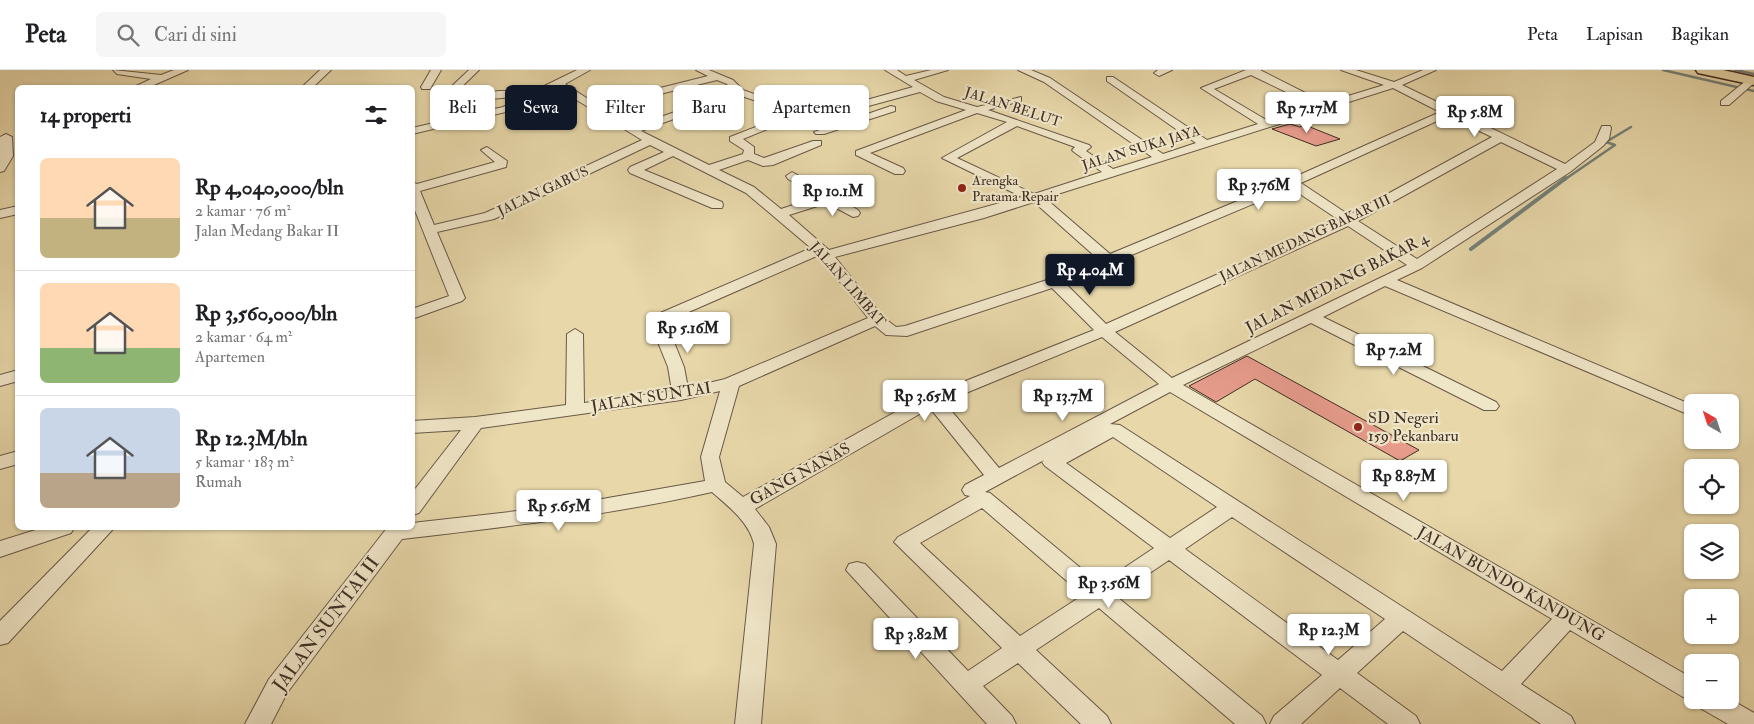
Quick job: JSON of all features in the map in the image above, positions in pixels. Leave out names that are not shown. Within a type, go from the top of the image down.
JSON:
[{"type":"main road","points":[[1703,70],[1753,80]]},
{"type":"main road","points":[[1721,70],[1753,80]]},
{"type":"street","points":[[144,85],[183,70]]},
{"type":"street","points":[[309,85],[326,70]]},
{"type":"street","points":[[426,87],[436,70]]},
{"type":"street","points":[[459,85],[474,70]]},
{"type":"street","points":[[558,84],[585,70]]},
{"type":"street","points":[[702,70],[733,85]]},
{"type":"street","name":"JALAN BELUT","points":[[890,70],[933,95],[1016,122],[1085,148],[1078,150],[1111,173]]},
{"type":"street","points":[[904,79],[943,70]]},
{"type":"street","points":[[1023,70],[1047,80],[1160,158]]},
{"type":"street","points":[[1346,70],[1394,85],[1566,169]]},
{"type":"street","name":"JALAN SUKA JAYA","points":[[681,395],[676,367],[657,320],[824,252],[979,215],[1394,85],[1431,70]]},
{"type":"street","points":[[1267,124],[1206,88],[1253,71],[1325,107]]},
{"type":"street","points":[[117,72],[161,78]]},
{"type":"street","points":[[1113,74],[1137,99],[1205,144]]},
{"type":"street","points":[[663,90],[718,77]]},
{"type":"street","points":[[1725,104],[1753,80]]},
{"type":"street","name":"JALAN LIMBAT","points":[[558,84],[587,102]]},
{"type":"street","points":[[744,94],[813,118],[922,88]]},
{"type":"street","points":[[709,169],[748,156],[766,162],[818,137],[933,95]]},
{"type":"street","points":[[899,171],[860,153],[976,110],[1017,99]]},
{"type":"street","name":"JALAN LIMBAT","points":[[632,131],[750,190],[824,252],[877,320],[892,332],[907,331],[1055,282],[1292,183],[1450,111]]},
{"type":"street","points":[[632,131],[673,116]]},
{"type":"street","points":[[1016,122],[948,158],[1034,197],[1108,260]]},
{"type":"street","points":[[415,130],[430,127]]},
{"type":"street","name":"JALAN MEDANG BAKAR 4","points":[[972,490],[1170,385],[1417,265],[1566,169],[1603,139],[1606,128]]},
{"type":"street","points":[[748,156],[750,149],[734,139],[756,130]]},
{"type":"street","points":[[0,168],[7,156],[3,138],[15,133]]},
{"type":"street","name":"JALAN MEDANG BAKAR III","points":[[1104,331],[1348,221],[1501,137]]},
{"type":"street","name":"JALAN GABUS","points":[[431,230],[488,216],[651,140]]},
{"type":"street","points":[[415,186],[502,164],[501,161],[487,150]]},
{"type":"street","points":[[675,152],[634,170],[716,205]]},
{"type":"street","points":[[792,176],[853,213]]},
{"type":"street","points":[[1292,183],[1417,265]]},
{"type":"street","points":[[415,192],[457,298],[415,313]]},
{"type":"street","points":[[780,214],[828,198]]},
{"type":"street","points":[[0,214],[15,211]]},
{"type":"street","points":[[1386,280],[1684,409]]},
{"type":"street","name":"JALAN BUNDO KANDUNG","points":[[1055,282],[1104,331],[1170,385],[1684,685]]},
{"type":"street","points":[[1312,317],[1490,406]]},
{"type":"street","name":"JALAN SUNTAI","points":[[415,427],[475,423],[681,395],[731,383],[877,320]]},
{"type":"street","name":"GANG NANAS","points":[[742,507],[933,400],[1104,331]]},
{"type":"street","points":[[575,334],[575,409]]},
{"type":"street","points":[[0,381],[15,376]]},
{"type":"street","points":[[731,383],[710,458],[716,484],[742,507],[762,532],[765,544],[748,724]]},
{"type":"street","points":[[933,400],[996,477]]},
{"type":"street","points":[[415,504],[475,423]]},
{"type":"street","points":[[1407,724],[1052,462],[1114,429],[1562,724]]},
{"type":"street","points":[[0,463],[15,458]]},
{"type":"street","points":[[415,528],[562,514],[650,499],[716,484]]},
{"type":"street","points":[[1098,724],[905,542],[983,498],[1253,724]]},
{"type":"street","points":[[966,685],[1099,594],[1233,506]]},
{"type":"street","points":[[0,549],[58,530]]},
{"type":"street","points":[[0,636],[102,530]]},
{"type":"street","name":"JALAN SUNTAI II","points":[[258,724],[283,679],[397,530]]},
{"type":"street","points":[[856,570],[1003,724]]},
{"type":"street","points":[[1503,686],[1568,617]]},
{"type":"street","points":[[1283,724],[1402,618]]},
{"type":"street","points":[[1724,709],[1750,724]]},
{"type":"building","points":[[1290,124],[1300,127],[1305,125],[1340,139],[1316,146],[1272,129]]},
{"type":"building","name":"SD Negeri 159 Pekanbaru","points":[[1247,356],[1419,450],[1400,461],[1255,379],[1216,402],[1189,386]]},
{"type":"waterway","points":[[1663,70],[1754,91]]},
{"type":"waterway","points":[[1735,70],[1754,74]]},
{"type":"waterway","points":[[1564,180],[1615,145],[1606,142],[1631,127]]},
{"type":"waterway","points":[[1471,249],[1566,178]]},
{"type":"place","name":"Arengka Pratama Repair","points":[[962,188]]},
{"type":"place","name":"SD Negeri 159 Pekanbaru","points":[[1358,427]]}]
